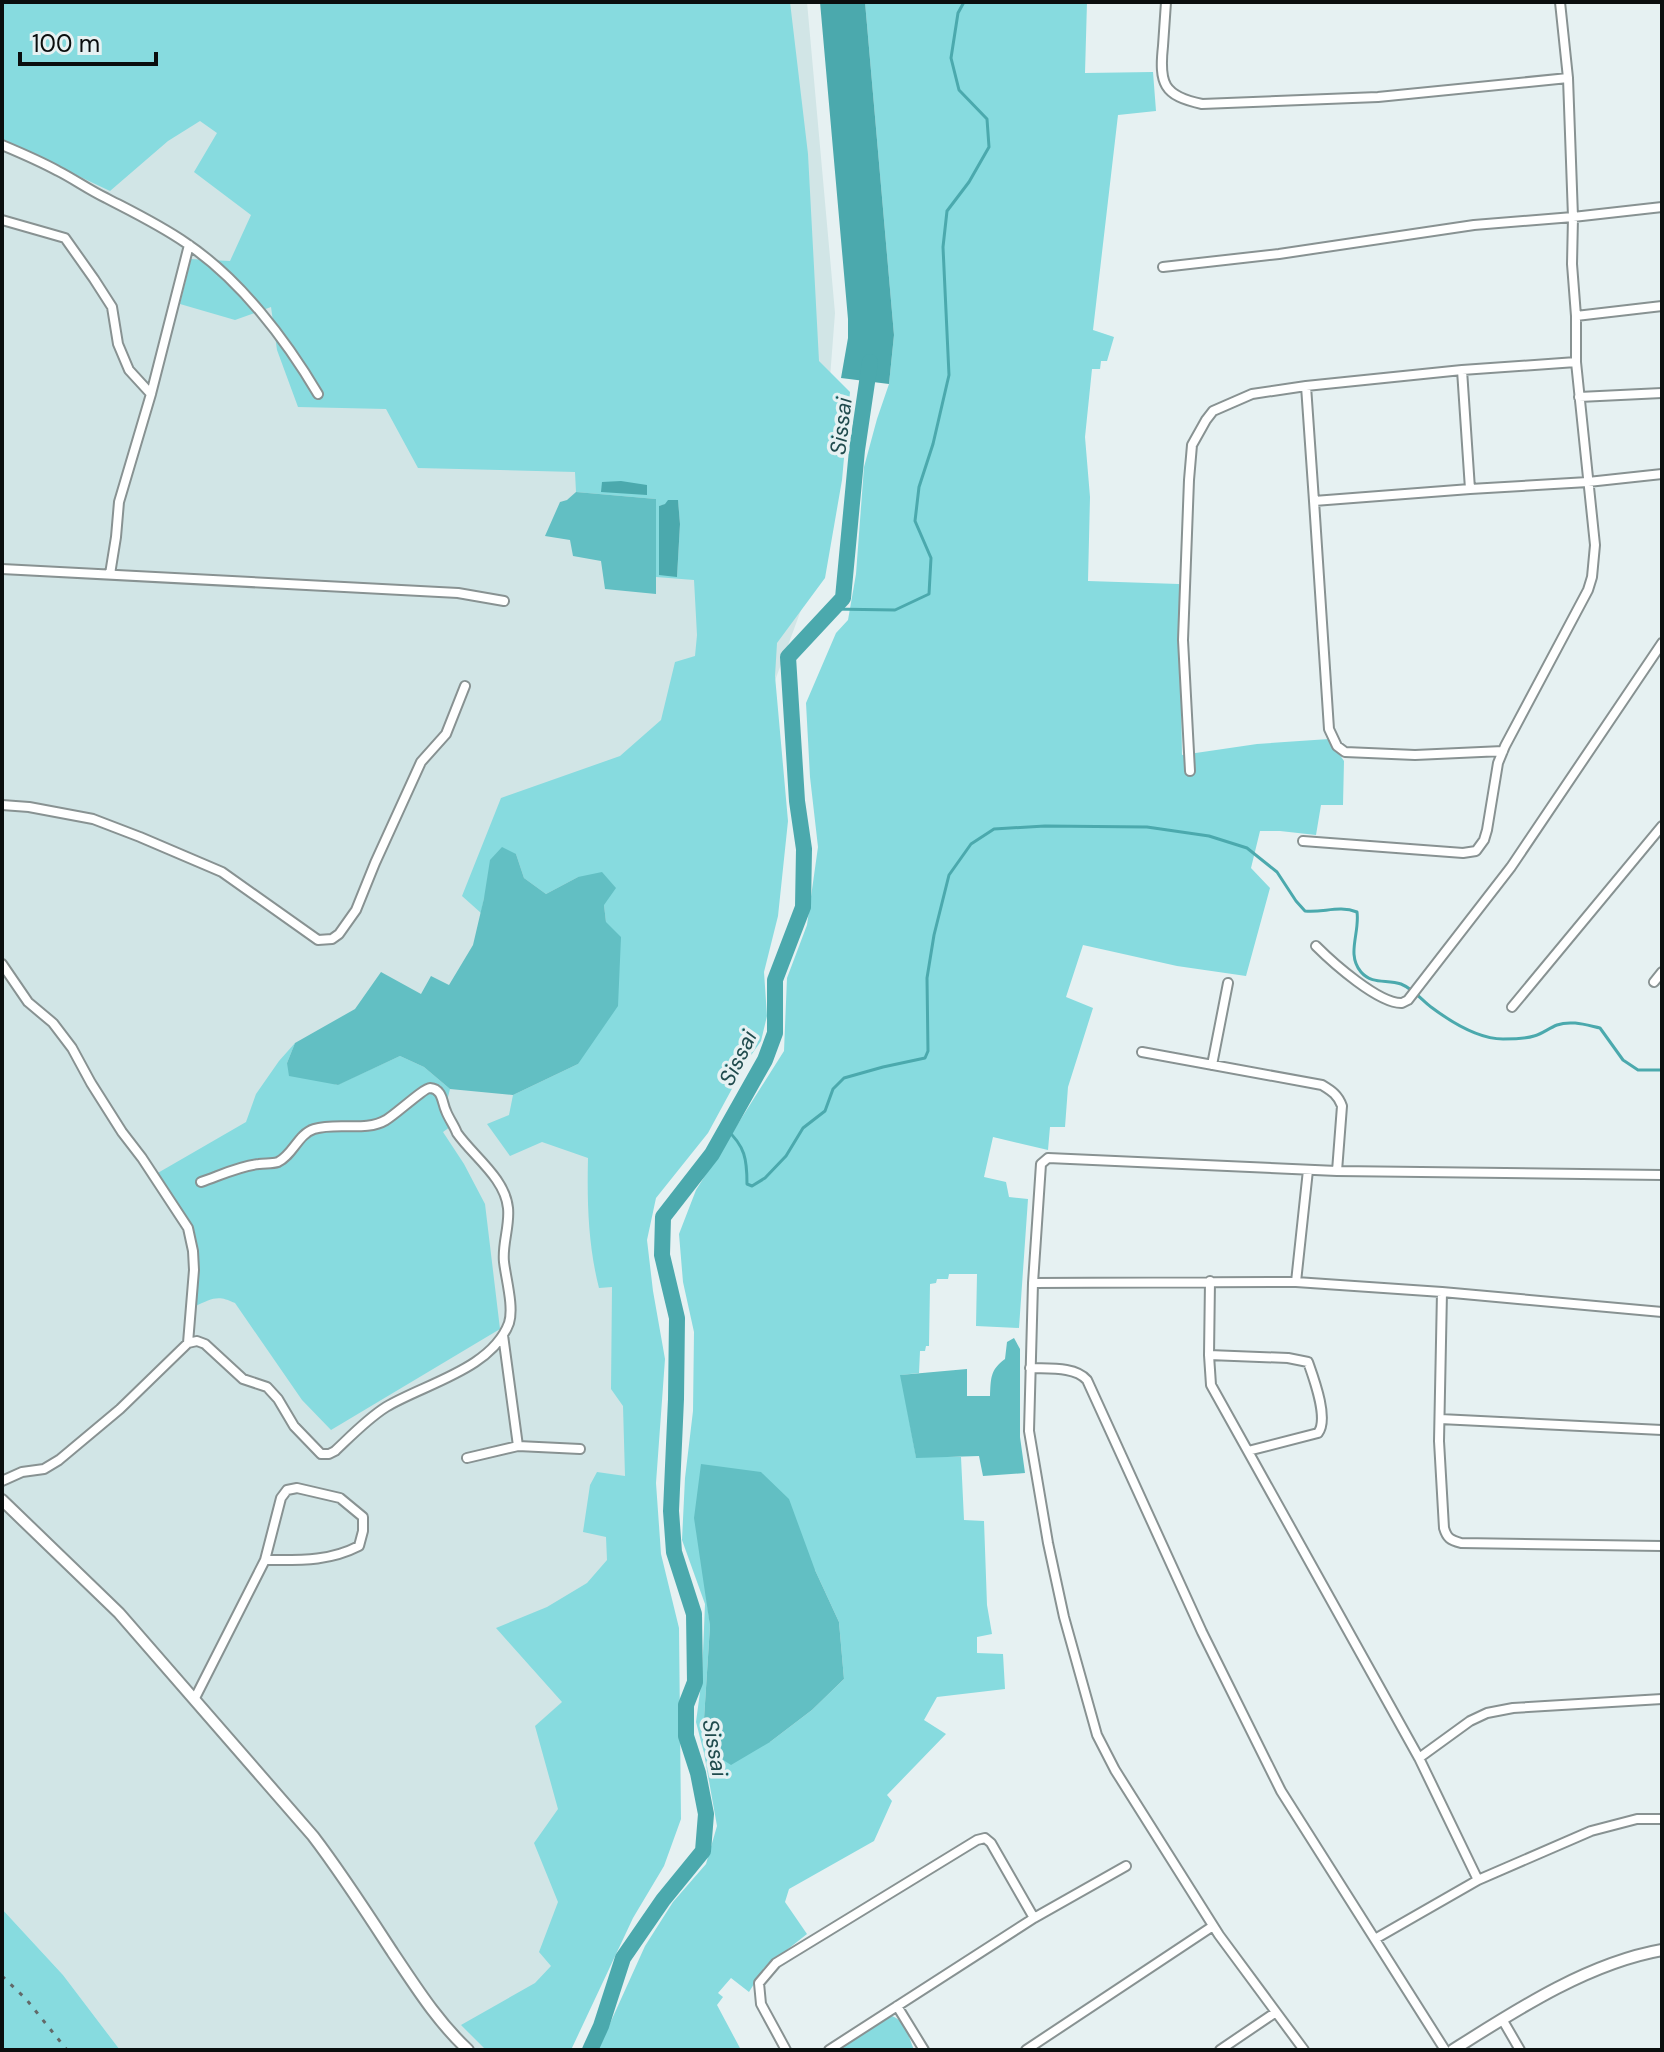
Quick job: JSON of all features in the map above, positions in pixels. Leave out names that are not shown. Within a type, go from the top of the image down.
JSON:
[{"type":"street","points":[[1166,2],[1160,70],[1164,83],[1176,96],[1202,104],[1378,97],[1568,78]]},
{"type":"street","points":[[1303,841],[1463,853],[1476,851],[1487,830],[1498,763],[1503,751],[1592,577],[1595,545],[1576,362],[1568,78],[1560,2]]},
{"type":"street","points":[[2,145],[134,211],[189,245],[226,276],[264,316],[318,394]]},
{"type":"street","points":[[1163,267],[1279,254],[1474,225],[1662,207]]},
{"type":"street","points":[[2,220],[65,238],[112,307],[118,344],[129,370],[151,394]]},
{"type":"street","points":[[110,574],[119,502],[151,394],[189,245]]},
{"type":"street","points":[[1576,316],[1662,306]]},
{"type":"street","points":[[1190,771],[1183,640],[1189,480],[1192,445],[1213,411],[1252,394],[1306,386],[1576,362]]},
{"type":"street","points":[[1462,370],[1470,489]]},
{"type":"street","points":[[1306,386],[1329,729],[1337,746],[1345,752],[1415,755],[1503,751]]},
{"type":"street","points":[[1579,397],[1662,393]]},
{"type":"street","points":[[1314,501],[1662,474]]},
{"type":"street","points":[[2,569],[458,593],[504,601]]},
{"type":"street","points":[[1316,946],[1332,962],[1386,1001],[1395,1004],[1408,1000],[1511,867],[1662,643]]},
{"type":"street","points":[[2,805],[93,819],[140,837],[222,872],[318,940],[324,941],[339,934],[356,910],[421,762],[446,734],[465,686]]},
{"type":"street","points":[[1512,1007],[1662,826]]},
{"type":"street","points":[[2,964],[28,1002],[53,1023],[72,1048],[122,1132],[188,1228],[194,1270],[188,1343]]},
{"type":"street","points":[[1654,982],[1662,972]]},
{"type":"street","points":[[1212,1065],[1228,983]]},
{"type":"street","points":[[1142,1052],[1322,1085],[1334,1093],[1342,1106],[1337,1171]]},
{"type":"street","points":[[2,1481],[22,1472],[44,1469],[59,1460],[120,1409],[188,1343],[197,1341],[205,1344],[243,1379],[267,1387],[294,1426],[321,1454],[326,1455],[335,1451],[384,1408],[468,1365],[492,1350],[503,1335],[511,1311],[503,1255],[508,1206],[498,1182],[457,1133],[446,1112],[443,1098],[437,1091],[426,1089],[374,1126],[335,1125],[311,1130],[276,1162],[241,1168],[201,1182]]},
{"type":"street","points":[[1304,2050],[1213,1926],[1097,1735],[1064,1617],[1029,1431],[1040,1169],[1048,1158],[1337,1171],[1662,1175]]},
{"type":"street","points":[[1296,1282],[1308,1170]]},
{"type":"street","points":[[1210,1281],[1211,1385],[1419,1758],[1478,1880]]},
{"type":"street","points":[[1033,1283],[1296,1282],[1662,1312]]},
{"type":"street","points":[[1442,1292],[1440,1419],[1446,1536],[1461,1543],[1662,1546]]},
{"type":"street","points":[[503,1335],[518,1446]]},
{"type":"street","points":[[1209,1355],[1288,1358],[1308,1362],[1322,1417],[1318,1433],[1248,1451]]},
{"type":"street","points":[[1030,1368],[1076,1372],[1087,1380],[1202,1632],[1281,1791],[1445,2050]]},
{"type":"street","points":[[1440,1419],[1662,1430]]},
{"type":"street","points":[[467,1458],[518,1446],[580,1449]]},
{"type":"street","points":[[195,1698],[265,1560],[281,1498],[287,1490],[297,1488],[340,1498],[363,1517],[359,1546],[343,1554],[314,1560],[265,1560]]},
{"type":"street","points":[[2,1500],[119,1613],[313,1836],[423,1999],[468,2050]]},
{"type":"street","points":[[1419,1758],[1470,1721],[1487,1713],[1513,1708],[1662,1699]]},
{"type":"street","points":[[1375,1939],[1478,1880],[1591,1831],[1637,1819],[1662,1819]]},
{"type":"street","points":[[786,2050],[761,2004],[759,1983],[776,1963],[977,1840],[985,1838],[991,1843],[1034,1918]]},
{"type":"street","points":[[829,2050],[1034,1918],[1126,1866]]},
{"type":"street","points":[[1026,2050],[1213,1926]]},
{"type":"street","points":[[1453,2050],[1502,2019],[1593,1971],[1662,1950]]},
{"type":"street","points":[[897,2006],[924,2050]]},
{"type":"street","points":[[1220,2050],[1276,2012]]},
{"type":"street","points":[[1502,2019],[1520,2050]]},
{"type":"shaded area","points":[[2,2],[807,2],[835,313],[815,572],[766,705],[643,1197],[650,1485],[669,1655],[522,2050],[120,2050],[63,1975],[2,1909]]},
{"type":"shaded area","points":[[2,2],[790,2],[808,154],[819,361],[850,392],[842,480],[825,578],[777,643],[775,676],[788,821],[778,916],[764,972],[767,1016],[761,1041],[708,1133],[656,1198],[647,1240],[665,1359],[656,1483],[661,1554],[679,1628],[681,1819],[664,1866],[633,1918],[571,2050],[486,2050],[461,2025],[535,1983],[551,1966],[539,1952],[558,1902],[534,1843],[558,1809],[535,1726],[562,1702],[496,1628],[547,1607],[587,1583],[607,1560],[606,1537],[583,1532],[590,1485],[597,1472],[625,1476],[623,1406],[611,1389],[612,1287],[599,1288],[592,1256],[588,1158],[542,1142],[510,1156],[487,1124],[509,1115],[513,1095],[578,1064],[606,922],[604,905],[578,877],[546,894],[524,878],[516,854],[484,898],[481,913],[462,896],[501,798],[620,756],[661,720],[675,662],[695,656],[694,580],[656,577],[656,499],[576,492],[575,472],[418,468],[386,409],[298,407],[277,350],[271,307],[235,320],[180,304],[191,259],[230,261],[251,215],[194,172],[217,133],[200,121],[168,141],[110,191],[2,140]],"holes":[[[678,501],[677,577],[660,540],[659,506]]]},
{"type":"shaded area","points":[[820,2],[865,2],[894,335],[889,384],[841,378],[848,319]]},
{"type":"shaded area","points":[[865,2],[1087,2],[1085,73],[1153,72],[1156,111],[1118,115],[1093,330],[1114,337],[1107,361],[1101,361],[1100,369],[1092,369],[1085,437],[1090,497],[1088,581],[1179,584],[1182,755],[1257,744],[1329,739],[1344,761],[1343,805],[1321,805],[1316,835],[1260,831],[1251,868],[1270,888],[1246,976],[1177,966],[1083,945],[1066,997],[1093,1008],[1068,1087],[1065,1127],[1050,1127],[1048,1150],[993,1137],[984,1177],[1006,1182],[1009,1197],[1028,1199],[1019,1328],[976,1326],[977,1274],[949,1274],[948,1279],[937,1279],[936,1283],[930,1284],[929,1346],[925,1351],[920,1351],[919,1373],[901,1375],[916,1457],[961,1457],[964,1520],[984,1521],[987,1605],[992,1634],[977,1637],[977,1653],[1003,1654],[1005,1689],[937,1697],[924,1720],[946,1734],[887,1795],[892,1801],[874,1841],[789,1889],[785,1902],[807,1934],[764,1968],[749,1992],[731,1978],[718,1993],[723,1997],[717,2005],[741,2050],[598,2050],[645,1946],[673,1902],[706,1864],[717,1826],[696,1722],[702,1677],[705,1604],[682,1540],[693,1411],[694,1332],[683,1282],[679,1234],[696,1190],[784,1051],[787,978],[807,925],[818,847],[806,703],[836,633],[848,620],[856,574],[864,467],[889,384],[894,335]],"holes":[[[815,1570],[839,1622],[844,1679],[812,1710],[770,1742],[704,1719],[710,1626],[704,1577]]]},
{"type":"shaded area","points":[[602,482],[647,485],[647,495],[601,492]]},
{"type":"shaded area","points":[[576,492],[656,499],[656,594],[605,589],[601,561],[573,556],[570,540],[545,536],[560,502]]},
{"type":"shaded area","points":[[668,500],[678,500],[677,577],[659,575],[659,506]]},
{"type":"shaded area","points":[[502,847],[516,854],[524,878],[546,894],[578,877],[602,872],[616,888],[604,905],[606,922],[621,937],[618,1006],[578,1064],[513,1095],[450,1089],[424,1067],[400,1056],[338,1085],[289,1076],[287,1063],[295,1043],[355,1009],[381,972],[421,994],[431,976],[449,985],[473,945],[490,860]]},
{"type":"shaded area","points":[[295,1043],[287,1063],[337,1085],[400,1056],[424,1067],[450,1089],[444,1113],[450,1127],[443,1132],[485,1204],[500,1329],[331,1430],[302,1400],[235,1303],[219,1298],[195,1306],[198,1274],[192,1227],[156,1174],[246,1122],[256,1094]]},
{"type":"shaded area","points":[[1014,1338],[1020,1349],[1020,1437],[1025,1473],[983,1476],[979,1456],[916,1458],[900,1375],[967,1369],[967,1396],[990,1396],[994,1371],[1005,1359],[1007,1342]]},
{"type":"shaded area","points":[[701,1464],[761,1472],[789,1499],[815,1570],[839,1622],[844,1679],[812,1710],[770,1742],[731,1765],[714,1754],[704,1719],[710,1626],[694,1518]]},
{"type":"shaded area","points":[[2,1909],[63,1975],[120,2050],[2,2050]]},
{"type":"shaded area","points":[[892,2016],[904,2026],[914,2050],[837,2050],[882,2020]]},
{"type":"waterway","points":[[832,609],[895,610],[929,594],[931,558],[915,521],[919,487],[949,375],[943,247],[947,211],[969,182],[989,147],[987,119],[959,90],[951,58],[958,13],[964,2]]},
{"type":"waterway","name":"Sissai","points":[[590,2050],[623,1958],[663,1900],[703,1851],[706,1814],[698,1773],[686,1736],[686,1705],[695,1682],[694,1614],[674,1552],[671,1511],[677,1318],[662,1255],[663,1217],[712,1154],[765,1060],[775,1033],[775,980],[803,907],[804,849],[797,801],[788,657],[843,598],[857,450],[870,362]]},
{"type":"waterway","points":[[726,1129],[741,1147],[747,1184],[752,1186],[765,1178],[786,1156],[803,1128],[825,1111],[833,1089],[844,1078],[925,1058],[928,1051],[927,978],[949,875],[971,844],[994,829],[1147,827],[1209,836],[1247,848],[1277,872],[1305,911],[1344,909],[1357,912],[1354,958],[1361,972],[1370,979],[1401,984],[1456,1024],[1494,1038],[1527,1038],[1568,1023],[1600,1028],[1623,1060],[1638,1070],[1662,1070]]},
{"type":"railway","points":[[2,1976],[26,1999],[67,2050]]}]
